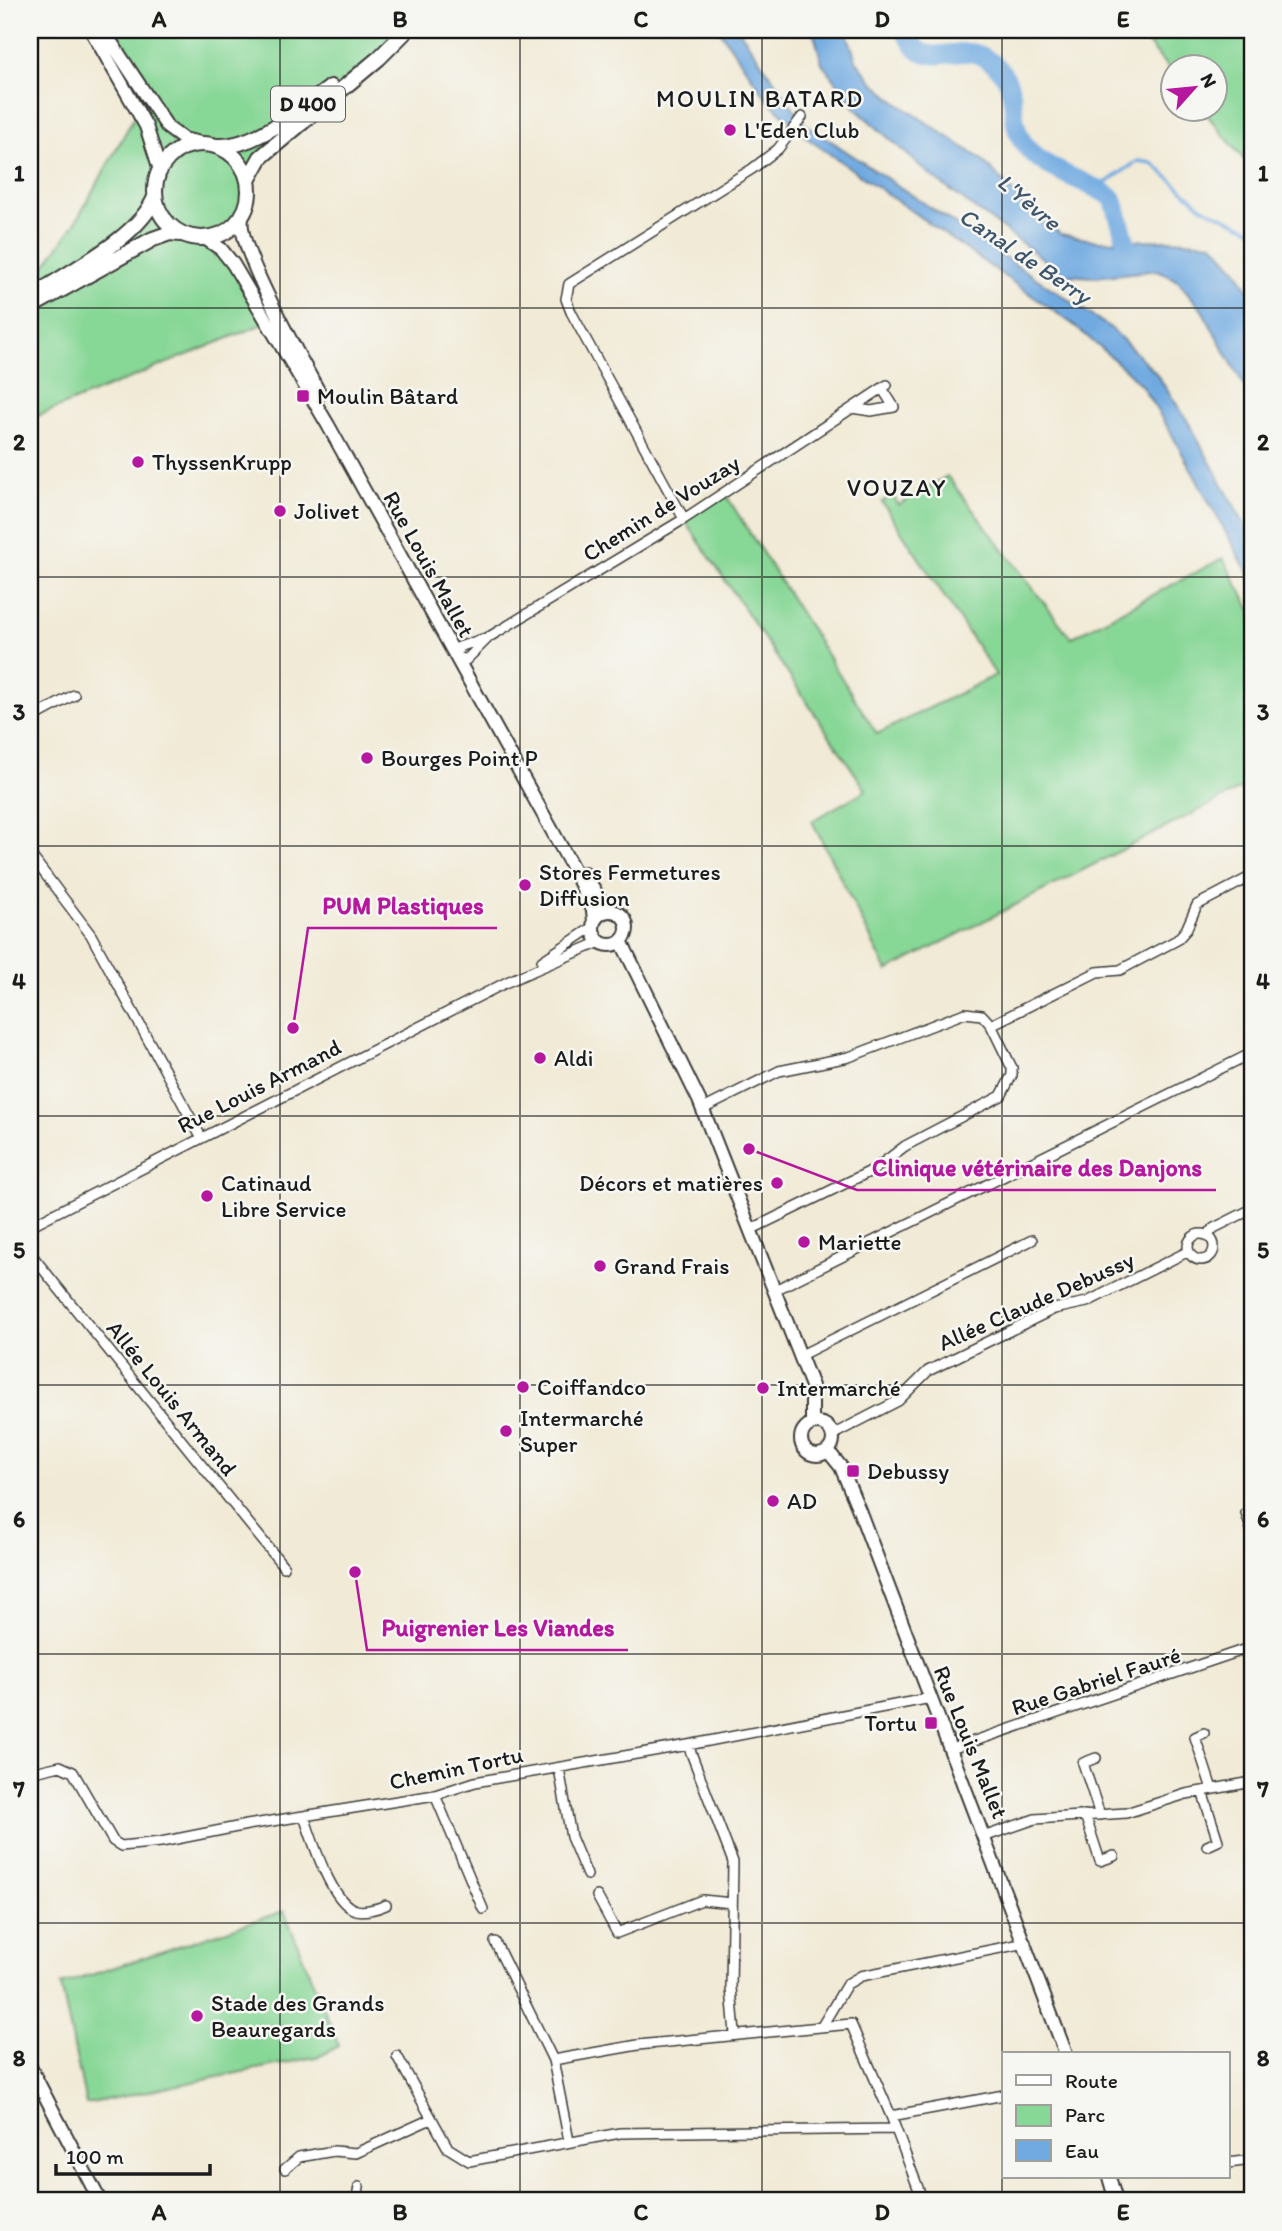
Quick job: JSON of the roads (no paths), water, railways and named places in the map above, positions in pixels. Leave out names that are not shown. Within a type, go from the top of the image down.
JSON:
[{"type":"main road","points":[[30,298],[136,224],[150,210],[155,197],[160,170],[146,126],[91,30]]},
{"type":"main road","points":[[30,307],[153,239],[170,233],[206,239],[224,234],[242,218],[249,201],[248,180],[236,159],[211,145],[183,139],[168,128],[103,30]]},
{"type":"main road","name":"D 400","points":[[211,145],[237,144],[289,117],[407,30]]},
{"type":"main road","name":"D 400","points":[[248,180],[261,157],[379,58],[392,43]]},
{"type":"main road","points":[[160,170],[179,150],[211,145]]},
{"type":"main road","points":[[155,197],[161,215],[182,234]]},
{"type":"main road","name":"Rue Louis Mallet","points":[[242,218],[241,223],[252,257],[278,316],[461,654],[575,872],[593,910],[594,925],[600,942]]},
{"type":"main road","name":"Rue Louis Mallet","points":[[206,239],[221,249],[233,264],[311,394],[607,911],[618,913],[625,921],[626,932],[621,941],[703,1109],[812,1386],[812,1424],[801,1437],[804,1449],[816,1455],[828,1451],[841,1467],[986,1836],[1065,2052]]},
{"type":"main road","points":[[594,925],[607,911]]},
{"type":"main road","points":[[600,942],[611,945],[621,941]]},
{"type":"main road","points":[[812,1424],[824,1425],[832,1435],[828,1451]]},
{"type":"main road","points":[[30,2068],[100,2201]]},
{"type":"main road","points":[[1109,2178],[1116,2201]]},
{"type":"street","points":[[684,519],[571,313],[566,299],[569,284],[752,169],[778,149],[802,117]]},
{"type":"street","name":"Chemin de Vouzay","points":[[461,654],[684,519],[884,386],[894,407],[871,411],[852,408]]},
{"type":"street","name":"Chemin de Vouzay","points":[[461,654],[489,637]]},
{"type":"street","points":[[30,719],[74,695]]},
{"type":"street","points":[[30,854],[91,935],[201,1136]]},
{"type":"street","points":[[991,1025],[1097,972],[1120,970],[1177,940],[1186,930],[1197,905],[1252,876]]},
{"type":"street","name":"Rue Louis Armand","points":[[507,982],[594,925]]},
{"type":"street","name":"Rue Louis Armand","points":[[30,1226],[201,1136],[507,982],[600,942]]},
{"type":"street","points":[[703,1109],[779,1071],[849,1057],[965,1013],[982,1015],[991,1025],[1012,1068],[1012,1075],[1001,1096],[905,1146],[875,1169],[750,1230]]},
{"type":"street","points":[[773,1291],[1252,1053]]},
{"type":"street","name":"Allée Claude Debussy","points":[[1208,1235],[1214,1228],[1252,1209]]},
{"type":"street","name":"Allée Claude Debussy","points":[[1199,1234],[1208,1235],[1214,1243],[1212,1256],[1201,1261],[1192,1257],[1189,1251],[1192,1238],[1199,1234]]},
{"type":"street","points":[[799,1356],[1032,1240]]},
{"type":"street","name":"Allée Claude Debussy","points":[[832,1435],[898,1401],[928,1371],[1054,1309],[1087,1302],[1189,1251]]},
{"type":"street","name":"Allée Louis Armand","points":[[30,1253],[284,1566]]},
{"type":"street","points":[[1246,1513],[1252,1532]]},
{"type":"street","name":"Rue Gabriel Fauré","points":[[951,1749],[1252,1647]]},
{"type":"street","name":"Chemin Tortu","points":[[30,1773],[60,1766],[74,1772],[113,1841],[121,1846],[161,1842],[436,1795],[475,1782],[688,1745],[931,1698]]},
{"type":"street","points":[[1204,1733],[1195,1737],[1218,1841],[1207,1846]]},
{"type":"street","points":[[688,1745],[731,1851],[731,1988],[735,2034]]},
{"type":"street","points":[[1096,1758],[1083,1763],[1100,1815]]},
{"type":"street","points":[[559,1768],[571,1837],[587,1875]]},
{"type":"street","points":[[986,1836],[1035,1819],[1126,1813],[1207,1790],[1252,1782]]},
{"type":"street","points":[[436,1795],[483,1909]]},
{"type":"street","points":[[1085,1815],[1100,1861],[1114,1856]]},
{"type":"street","points":[[304,1816],[337,1894],[353,1909],[374,1910],[386,1905]]},
{"type":"street","points":[[597,1896],[617,1933],[702,1900],[732,1903]]},
{"type":"street","points":[[495,1942],[552,2060],[569,2141]]},
{"type":"street","points":[[822,2026],[846,1984],[861,1976],[1026,1943]]},
{"type":"street","points":[[552,2060],[735,2034],[851,2024],[891,2116],[923,2201]]},
{"type":"street","points":[[397,2056],[448,2148],[469,2161],[620,2133],[896,2129]]},
{"type":"street","points":[[891,2116],[1002,2095]]},
{"type":"street","points":[[285,2169],[299,2157],[334,2151],[356,2153],[430,2119]]},
{"type":"street","points":[[1230,2163],[1252,2160]]},
{"type":"street","points":[[356,2201],[359,2188]]},
{"type":"water","points":[[719,30],[739,30],[804,123],[1112,329],[1155,372],[1187,420],[1252,538],[1252,580],[1170,431],[1141,385],[1074,325],[807,138],[794,120],[788,120],[768,100]]},
{"type":"water","points":[[813,30],[846,30],[856,60],[872,81],[896,102],[981,159],[1033,213],[1061,234],[1097,241],[1171,240],[1213,243],[1237,270],[1252,296],[1252,400],[1202,310],[1178,281],[1158,270],[1095,277],[1065,275],[935,179],[857,110],[822,63]]},
{"type":"waterway","points":[[903,30],[918,49],[927,54],[976,54],[998,68],[1011,91],[1016,126],[1029,150],[1048,165],[1113,198],[1131,259]]},
{"type":"waterway","points":[[1098,188],[1138,161],[1152,163],[1202,207],[1252,230]]},
{"type":"place","name":"L'Eden Club","points":[[730,130]]},
{"type":"place","name":"Moulin Bâtard","points":[[303,396]]},
{"type":"place","name":"ThyssenKrupp","points":[[138,462]]},
{"type":"place","name":"Jolivet","points":[[280,511]]},
{"type":"place","name":"Bourges Point P","points":[[367,758]]},
{"type":"place","name":"Stores Fermetures Diffusion","points":[[525,885]]},
{"type":"place","name":"PUM Plastiques","points":[[293,1028]]},
{"type":"place","name":"Aldi","points":[[540,1058]]},
{"type":"place","name":"Clinique vétérinaire des Danjons","points":[[749,1149]]},
{"type":"place","name":"Décors et matières","points":[[777,1183]]},
{"type":"place","name":"Catinaud Libre Service","points":[[207,1196]]},
{"type":"place","name":"Mariette","points":[[804,1242]]},
{"type":"place","name":"Grand Frais","points":[[600,1266]]},
{"type":"place","name":"Coiffandco","points":[[523,1387]]},
{"type":"place","name":"Intermarché","points":[[763,1388]]},
{"type":"place","name":"Intermarché Super","points":[[506,1431]]},
{"type":"place","name":"Debussy","points":[[853,1471]]},
{"type":"place","name":"AD","points":[[773,1501]]},
{"type":"place","name":"Puigrenier Les Viandes","points":[[355,1572]]},
{"type":"place","name":"Tortu","points":[[931,1723]]},
{"type":"place","name":"Stade des Grands Beauregards","points":[[197,2016]]},
{"type":"district","name":"MOULIN BATARD","points":[[760,99]]},
{"type":"district","name":"VOUZAY","points":[[897,488]]},
{"type":"water label","name":"L'Yèvre","points":[[1029,202]]},
{"type":"water label","name":"Canal de Berry","points":[[1025,256]]}]
